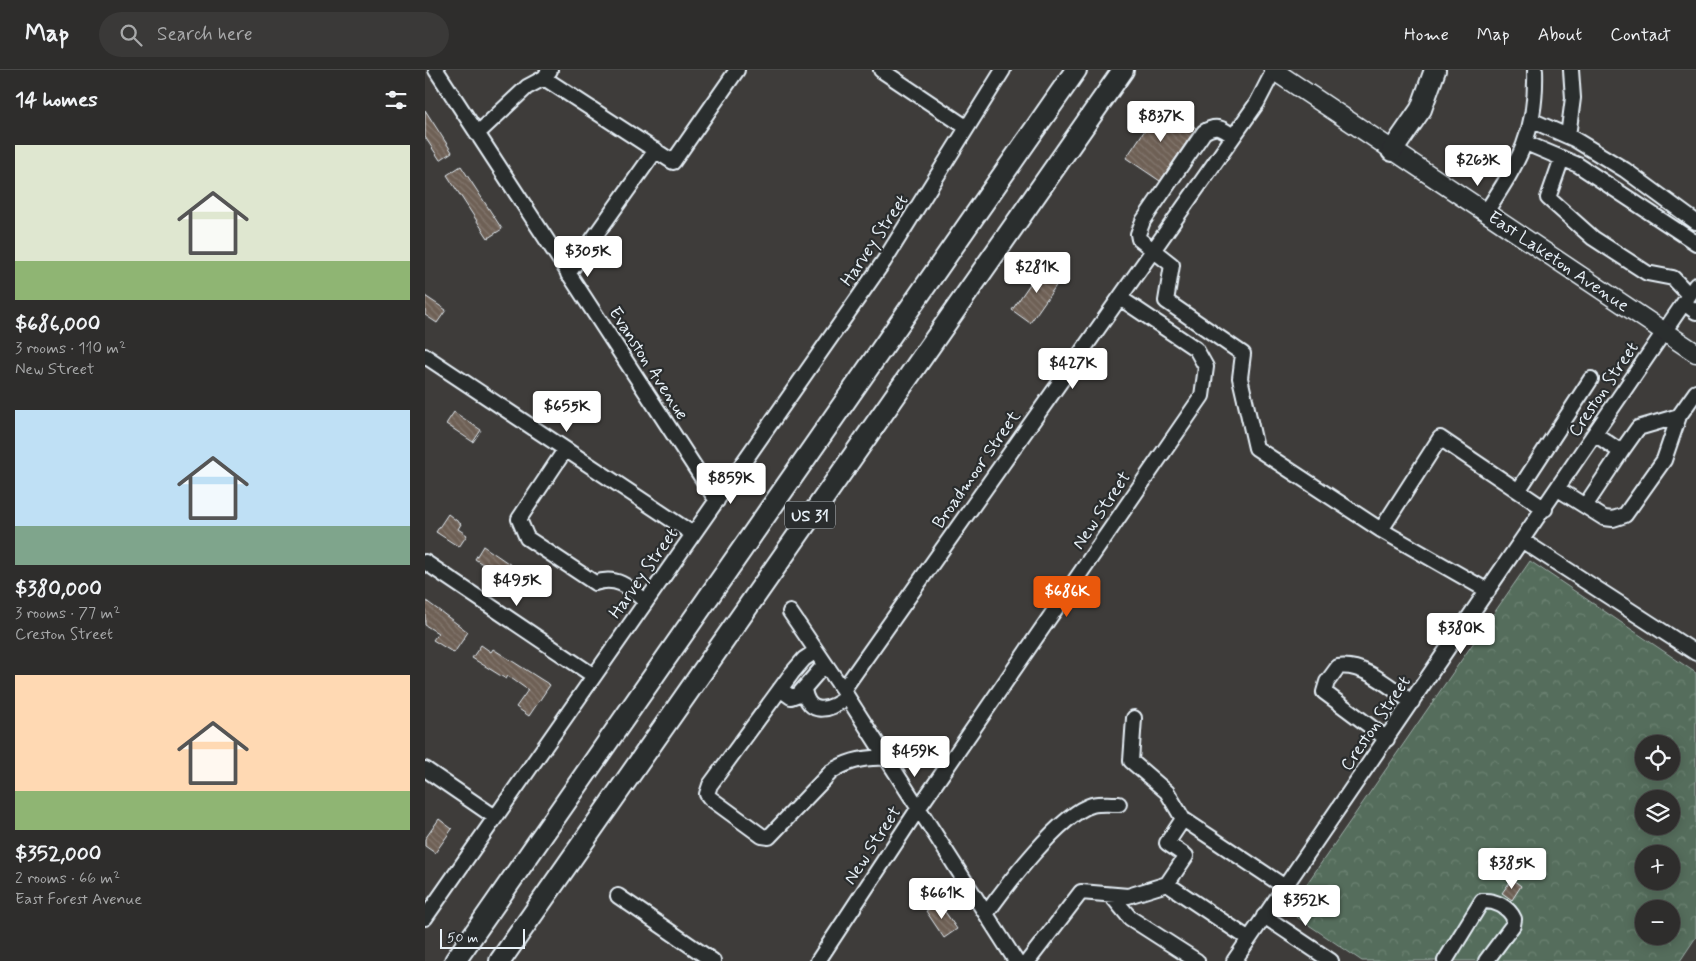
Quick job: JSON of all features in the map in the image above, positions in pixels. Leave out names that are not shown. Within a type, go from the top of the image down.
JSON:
[{"type":"highway","points":[[1039,124],[1057,84],[1066,70]]},
{"type":"highway","name":"US 31","points":[[455,961],[1076,70]]},
{"type":"highway","name":"US 31","points":[[500,961],[1123,70]]},
{"type":"highway","points":[[1393,151],[1422,86],[1427,70]]},
{"type":"highway","points":[[1393,151],[1421,109],[1435,70]]},
{"type":"main road","name":"East Laketon Avenue","points":[[1273,70],[1696,352]]},
{"type":"street","name":"Evanston Avenue","points":[[436,70],[717,501]]},
{"type":"street","points":[[477,134],[527,87],[547,74],[673,162],[737,70]]},
{"type":"street","points":[[881,70],[966,128]]},
{"type":"street","name":"Harvey Street","points":[[425,918],[913,217],[1003,70]]},
{"type":"street","name":"Broadmoor Street","points":[[845,694],[1257,103],[1273,70]]},
{"type":"street","points":[[1487,212],[1516,166],[1526,143],[1535,91],[1535,70]]},
{"type":"street","points":[[1568,136],[1573,98],[1571,70]]},
{"type":"street","points":[[1531,120],[1568,136],[1625,170],[1696,222]]},
{"type":"street","points":[[1233,136],[1219,127],[1213,127],[1205,132],[1143,220],[1138,234],[1139,239],[1172,265],[1166,302],[1243,354],[1240,378],[1256,448],[1381,530],[1488,591]]},
{"type":"street","points":[[1526,143],[1578,165],[1696,243]]},
{"type":"street","points":[[568,274],[656,150]]},
{"type":"street","points":[[1562,158],[1548,198],[1593,238],[1647,273],[1673,278],[1690,295],[1696,312]]},
{"type":"street","name":"Creston Street","points":[[1234,961],[1690,295]]},
{"type":"street","name":"New Street","points":[[818,961],[918,809],[1202,396],[1206,367],[1196,349],[1121,298]]},
{"type":"street","points":[[425,356],[693,534]]},
{"type":"street","points":[[1518,491],[1591,379]]},
{"type":"street","points":[[1558,489],[1605,518],[1613,519],[1625,515],[1664,460],[1679,416],[1696,392]]},
{"type":"street","points":[[1585,506],[1639,428],[1679,416]]},
{"type":"street","points":[[1595,434],[1621,452]]},
{"type":"street","points":[[1381,530],[1440,438],[1545,509]]},
{"type":"street","points":[[565,450],[519,519],[527,538],[595,583],[609,580],[621,582],[646,602]]},
{"type":"street","points":[[1523,541],[1696,653]]},
{"type":"street","points":[[425,562],[594,676]]},
{"type":"street","points":[[790,612],[845,694],[1016,961]]},
{"type":"street","points":[[816,651],[801,662],[707,788],[710,798],[762,836],[773,835],[831,772],[839,766],[864,759],[885,758]]},
{"type":"street","points":[[780,689],[791,697],[799,694],[825,664]]},
{"type":"street","points":[[1387,739],[1324,692],[1327,682],[1338,667],[1349,665],[1364,670],[1412,702]]},
{"type":"street","points":[[804,689],[809,702],[821,709],[832,709],[845,694]]},
{"type":"street","points":[[1134,718],[1131,762],[1167,792],[1183,819],[1285,887]]},
{"type":"street","points":[[425,769],[495,817]]},
{"type":"street","points":[[986,914],[1016,873],[1071,815],[1093,805],[1119,804]]},
{"type":"street","points":[[1028,961],[1081,892],[1128,896],[1167,884],[1186,856],[1167,844],[1183,819]]},
{"type":"street","points":[[1167,884],[1249,939]]},
{"type":"street","points":[[1111,894],[1130,918],[1197,961]]},
{"type":"street","points":[[618,896],[713,961]]},
{"type":"street","points":[[1445,961],[1482,901],[1492,900],[1511,912],[1515,919],[1513,925],[1487,961]]},
{"type":"street","points":[[1264,916],[1331,961]]},
{"type":"green space","points":[[1530,561],[1696,673],[1696,937],[1680,961],[1362,961],[1288,911]]},
{"type":"building","points":[[1162,105],[1196,128],[1160,181],[1126,158]]},
{"type":"building","points":[[425,110],[452,152],[440,160],[425,137]]},
{"type":"building","points":[[461,166],[502,229],[488,238],[447,175]]},
{"type":"building","points":[[1043,265],[1062,277],[1030,323],[1012,310]]},
{"type":"building","points":[[425,296],[446,310],[437,323],[425,315]]},
{"type":"building","points":[[454,412],[481,430],[473,442],[446,424]]},
{"type":"building","points":[[448,514],[461,524],[458,529],[467,535],[459,547],[436,532]]},
{"type":"building","points":[[483,546],[514,567],[506,580],[475,559]]},
{"type":"building","points":[[425,600],[468,632],[454,653],[433,640],[438,633],[425,625]]},
{"type":"building","points":[[481,645],[491,652],[493,649],[550,685],[529,716],[516,707],[528,690],[508,676],[506,679],[472,658]]},
{"type":"building","points":[[439,819],[452,829],[435,853],[425,846],[425,839]]},
{"type":"building","points":[[1512,879],[1521,886],[1512,900],[1502,893]]},
{"type":"building","points":[[939,903],[957,929],[944,938],[926,911]]}]
